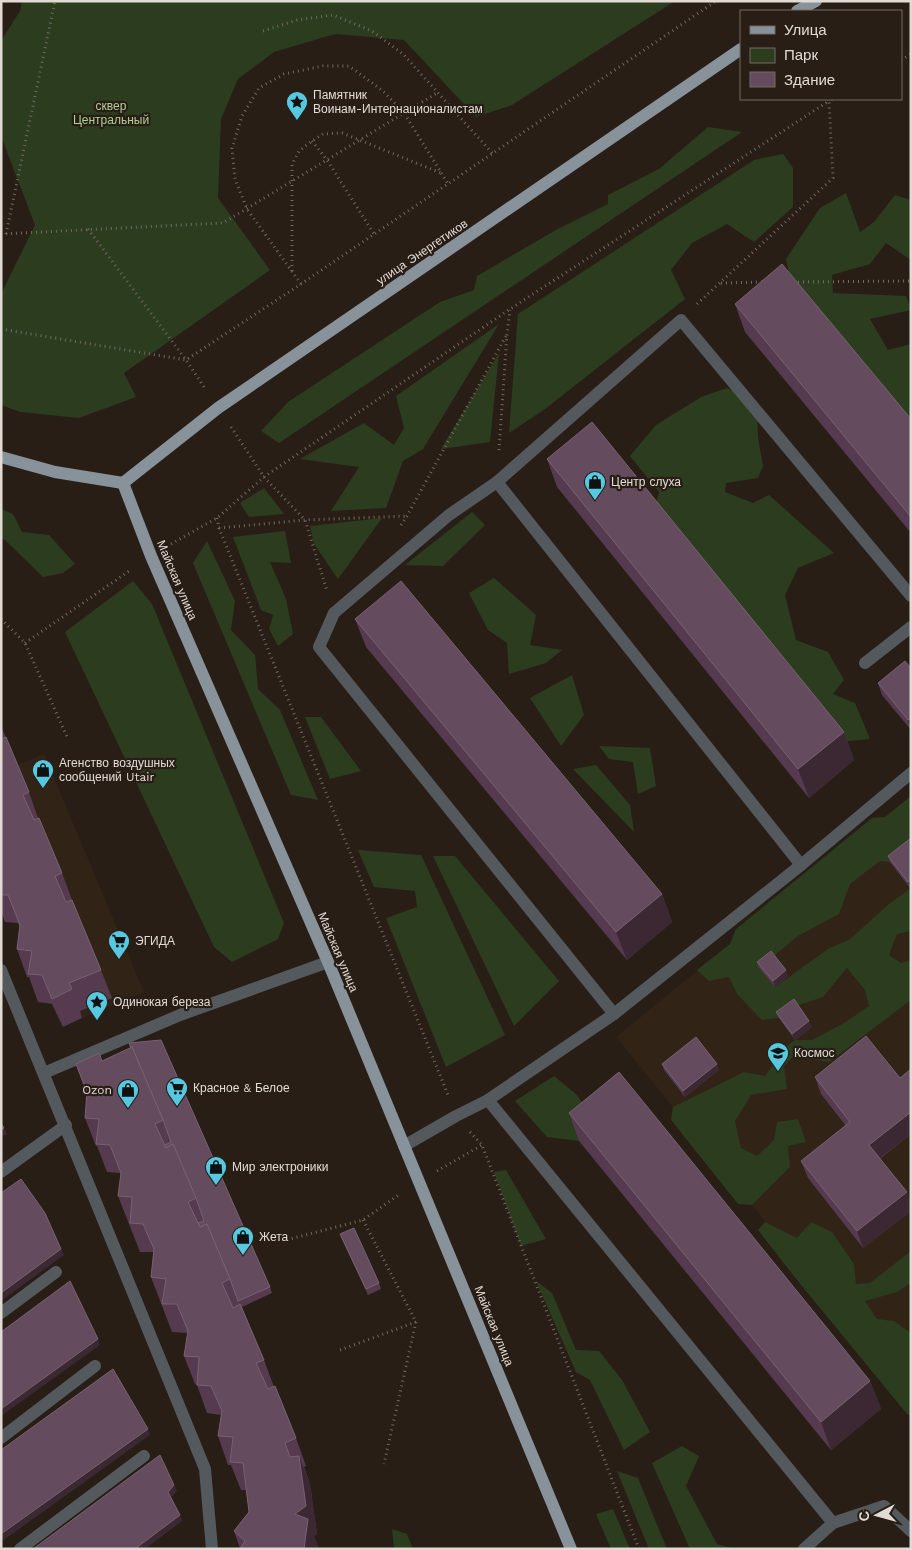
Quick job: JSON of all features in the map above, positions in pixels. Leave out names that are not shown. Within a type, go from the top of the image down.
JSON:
[{"type":"main road","points":[[799,10],[816,1]]},
{"type":"main road","name":"улица Энергетиков","points":[[123,483],[218,408],[740,50]]},
{"type":"main road","points":[[1,457],[55,472],[123,483]]},
{"type":"main road","name":"Майская улица","points":[[123,483],[151,556],[328,962],[571,1549]]},
{"type":"lane","points":[[614,1014],[319,647],[334,613],[449,515],[497,482],[681,320],[911,596]]},
{"type":"lane","points":[[497,482],[801,865]]},
{"type":"lane","points":[[865,663],[911,627]]},
{"type":"lane","points":[[404,1146],[488,1100],[614,1014],[801,865],[911,773]]},
{"type":"lane","points":[[44,1073],[180,1015],[328,962]]},
{"type":"lane","points":[[1,970],[66,1125],[205,1470],[212,1549]]},
{"type":"lane","points":[[488,1100],[833,1523]]},
{"type":"lane","points":[[1,1172],[66,1125]]},
{"type":"lane","points":[[1,1313],[56,1272]]},
{"type":"lane","points":[[1,1438],[95,1366]]},
{"type":"lane","points":[[20,1549],[144,1456]]},
{"type":"lane","points":[[804,1549],[833,1523],[884,1506],[911,1531]]},
{"type":"path","points":[[6,234],[55,1]]},
{"type":"path","points":[[1,330],[186,360],[493,154],[716,1]]},
{"type":"path","points":[[263,31],[297,20],[333,15],[372,31],[404,55],[493,154]]},
{"type":"path","points":[[301,284],[247,209],[235,179],[232,148],[242,116],[259,88],[284,74],[323,66],[349,66],[383,91],[404,113],[448,184]]},
{"type":"path","points":[[1,234],[88,228],[223,223],[437,93]]},
{"type":"path","points":[[25,643],[151,556],[217,518],[264,477],[510,309],[828,100]]},
{"type":"path","points":[[681,320],[833,178],[830,100]]},
{"type":"path","points":[[292,271],[292,165],[299,151],[312,141],[323,134],[342,133],[441,173]]},
{"type":"path","points":[[312,141],[327,160],[374,234]]},
{"type":"path","points":[[88,228],[186,360],[264,477],[304,520],[334,613]]},
{"type":"path","points":[[787,282],[911,281]]},
{"type":"path","points":[[720,283],[768,282]]},
{"type":"path","points":[[497,482],[510,309]]},
{"type":"path","points":[[396,531],[407,516],[507,334]]},
{"type":"path","points":[[219,528],[304,520],[449,515]]},
{"type":"path","points":[[217,518],[219,528],[456,1116],[482,1145],[639,1549]]},
{"type":"path","points":[[1,619],[25,643],[68,740]]},
{"type":"path","points":[[282,1241],[363,1220],[419,1181],[482,1145]]},
{"type":"path","points":[[363,1220],[416,1322],[384,1464]]},
{"type":"path","points":[[340,1350],[416,1322]]},
{"type":"shaded area","points":[[44,754],[144,992],[82,1018],[16,766]]},
{"type":"shaded area","name":"Космос","points":[[911,796],[911,1402],[616,1037]]},
{"type":"green space","name":"сквер Центральный","points":[[22,1],[675,1],[512,105],[476,117],[404,40],[335,34],[274,52],[238,79],[221,119],[218,198],[270,270],[124,373],[136,397],[79,418],[20,412],[1,405],[1,294],[35,225],[1,136],[1,41],[20,11]]},
{"type":"green space","points":[[708,127],[742,132],[279,443],[261,431],[288,402],[440,302],[474,290],[477,276],[554,231],[608,204],[608,195],[659,169]]},
{"type":"green space","points":[[783,154],[793,168],[793,207],[754,242],[727,224],[692,243],[671,270],[685,299],[545,409],[509,433],[518,314],[754,160]]},
{"type":"green space","points":[[846,193],[860,232],[874,222],[895,195],[911,200],[911,260],[886,243],[870,264],[832,275],[833,293],[906,296],[911,310],[870,319],[888,350],[911,344],[911,435],[793,292],[786,259],[820,208]]},
{"type":"green space","points":[[499,324],[423,449],[403,461],[386,508],[331,511],[359,467],[300,459],[364,423],[394,445],[404,428],[396,396]]},
{"type":"green space","points":[[499,353],[490,442],[441,449]]},
{"type":"green space","points":[[727,388],[757,401],[758,438],[763,466],[758,478],[726,483],[725,492],[753,503],[769,495],[834,553],[798,568],[785,595],[796,640],[828,652],[844,680],[833,694],[855,703],[870,739],[839,742],[653,513],[659,492],[630,456],[656,425],[701,397]]},
{"type":"green space","points":[[264,488],[284,514],[249,517],[240,503]]},
{"type":"green space","points":[[1,509],[13,514],[22,532],[49,535],[75,564],[63,573],[43,577],[4,539],[1,539]]},
{"type":"green space","points":[[472,512],[485,525],[443,566],[405,565]]},
{"type":"green space","points":[[382,518],[338,579],[314,544],[310,526]]},
{"type":"green space","points":[[285,531],[291,563],[270,562],[286,599],[293,634],[278,646],[269,629],[273,615],[261,610],[233,537]]},
{"type":"green space","points":[[207,541],[235,601],[231,630],[255,655],[258,689],[280,710],[318,800],[291,795],[193,563]]},
{"type":"green space","points":[[494,578],[536,615],[530,645],[562,650],[546,663],[509,674],[507,643],[488,630],[469,593]]},
{"type":"green space","points":[[133,581],[152,604],[284,923],[278,939],[232,962],[214,947],[65,632]]},
{"type":"green space","points":[[572,675],[584,715],[561,746],[530,698]]},
{"type":"green space","points":[[305,717],[321,717],[361,771],[330,779]]},
{"type":"green space","points":[[599,746],[650,748],[656,786],[638,794],[633,762],[609,759]]},
{"type":"green space","points":[[596,765],[630,805],[634,832],[573,769]]},
{"type":"green space","points":[[911,796],[911,846],[890,862],[880,861],[850,884],[839,914],[798,936],[759,968],[775,987],[828,949],[850,939],[889,904],[911,888],[911,931],[897,934],[889,955],[901,963],[911,960],[911,1000],[829,1062],[794,1056],[784,1066],[787,1089],[751,1095],[735,1121],[741,1148],[757,1156],[774,1140],[777,1122],[798,1119],[806,1142],[788,1146],[790,1167],[752,1205],[738,1204],[671,1120],[673,1107],[744,1072],[765,1076],[788,1045],[795,1040],[812,1040],[844,1023],[869,1006],[865,990],[847,968],[823,997],[796,1006],[779,1018],[762,1020],[737,994],[729,977],[709,981],[697,970],[730,944],[736,929],[872,818],[885,817]]},
{"type":"green space","points":[[358,850],[421,855],[505,1035],[446,1067],[386,918],[417,907],[415,891],[374,887]]},
{"type":"green space","points":[[433,856],[455,856],[559,981],[514,1026]]},
{"type":"green space","points":[[554,1076],[577,1095],[597,1126],[579,1141],[547,1137],[515,1101]]},
{"type":"green space","points":[[506,1170],[546,1239],[521,1246],[494,1172]]},
{"type":"green space","points":[[765,1222],[797,1238],[811,1222],[832,1232],[854,1264],[856,1284],[870,1283],[911,1251],[911,1283],[897,1292],[865,1301],[877,1319],[894,1321],[911,1333],[911,1416],[907,1414],[758,1230]]},
{"type":"green space","points":[[536,1281],[552,1293],[576,1350],[599,1351],[622,1380],[650,1432],[624,1450],[590,1380],[576,1372]]},
{"type":"green space","points":[[682,1446],[699,1456],[686,1486],[717,1544],[735,1549],[690,1549],[652,1463]]},
{"type":"green space","points":[[617,1471],[638,1478],[667,1549],[649,1549]]},
{"type":"green space","points":[[613,1509],[630,1549],[611,1549],[596,1514]]},
{"type":"green space","points":[[392,1529],[407,1534],[413,1549],[394,1549]]},
{"type":"building","points":[[782,264],[911,419],[911,517],[735,304]]},
{"type":"building","points":[[592,422],[844,732],[798,769],[547,459]]},
{"type":"building","points":[[401,581],[662,894],[616,932],[355,619]]},
{"type":"building","points":[[905,661],[911,668],[911,718],[908,720],[878,683]]},
{"type":"building","points":[[6,737],[29,792],[23,795],[34,820],[39,818],[62,873],[55,876],[66,902],[72,900],[101,970],[69,983],[72,989],[52,999],[42,975],[28,974],[32,951],[17,949],[20,925],[8,895],[1,895],[1,739]]},
{"type":"building","points":[[911,838],[911,880],[908,882],[888,856]]},
{"type":"building","points":[[771,951],[786,970],[773,981],[757,962]]},
{"type":"building","points":[[794,999],[809,1021],[792,1034],[776,1012]]},
{"type":"building","points":[[866,1036],[900,1078],[911,1069],[911,1112],[869,1145],[907,1192],[857,1231],[801,1161],[850,1122],[815,1077]]},
{"type":"building","points":[[696,1037],[717,1064],[683,1091],[662,1064]]},
{"type":"building","points":[[161,1040],[270,1287],[238,1301],[207,1224],[200,1227],[198,1223],[204,1221],[173,1144],[166,1148],[165,1145],[171,1142],[129,1043]]},
{"type":"building","points":[[132,1047],[163,1120],[155,1124],[166,1148],[173,1144],[196,1198],[188,1202],[200,1227],[207,1224],[230,1279],[222,1283],[233,1308],[240,1304],[264,1360],[256,1363],[268,1389],[275,1386],[296,1438],[285,1443],[290,1457],[299,1456],[306,1506],[295,1514],[308,1519],[304,1549],[240,1549],[245,1541],[234,1531],[249,1512],[243,1463],[230,1462],[233,1437],[218,1436],[222,1411],[211,1386],[197,1385],[199,1357],[184,1356],[188,1331],[177,1304],[162,1304],[166,1279],[151,1277],[154,1249],[143,1224],[130,1223],[132,1197],[118,1196],[121,1173],[110,1145],[96,1144],[99,1119],[85,1118],[87,1092],[76,1064],[99,1053],[102,1061]]},
{"type":"building","points":[[619,1072],[870,1381],[821,1422],[569,1113]]},
{"type":"building","points":[[21,1179],[45,1213],[61,1249],[1,1293],[1,1193]]},
{"type":"building","points":[[354,1228],[379,1283],[366,1289],[340,1234]]},
{"type":"building","points":[[70,1281],[98,1339],[1,1409],[1,1332]]},
{"type":"building","points":[[113,1369],[148,1429],[1,1534],[1,1450]]},
{"type":"building","points":[[160,1455],[174,1485],[168,1492],[180,1515],[135,1549],[33,1549]]},
{"type":"place","name":"Памятник Воинам-Интернационалистам","points":[[297,121]]},
{"type":"place","name":"Центр слуха","points":[[595,501]]},
{"type":"place","name":"Агенство воздушных сообщений Utair","points":[[43,789]]},
{"type":"place","name":"ЭГИДА","points":[[119,960]]},
{"type":"place","name":"Одинокая береза","points":[[97,1021]]},
{"type":"place","name":"Космос","points":[[778,1072]]},
{"type":"place","name":"Красное & Белое","points":[[177,1107]]},
{"type":"place","name":"Ozon","points":[[128,1109]]},
{"type":"place","name":"Мир электроники","points":[[216,1186]]},
{"type":"place","name":"Жета","points":[[243,1256]]}]
